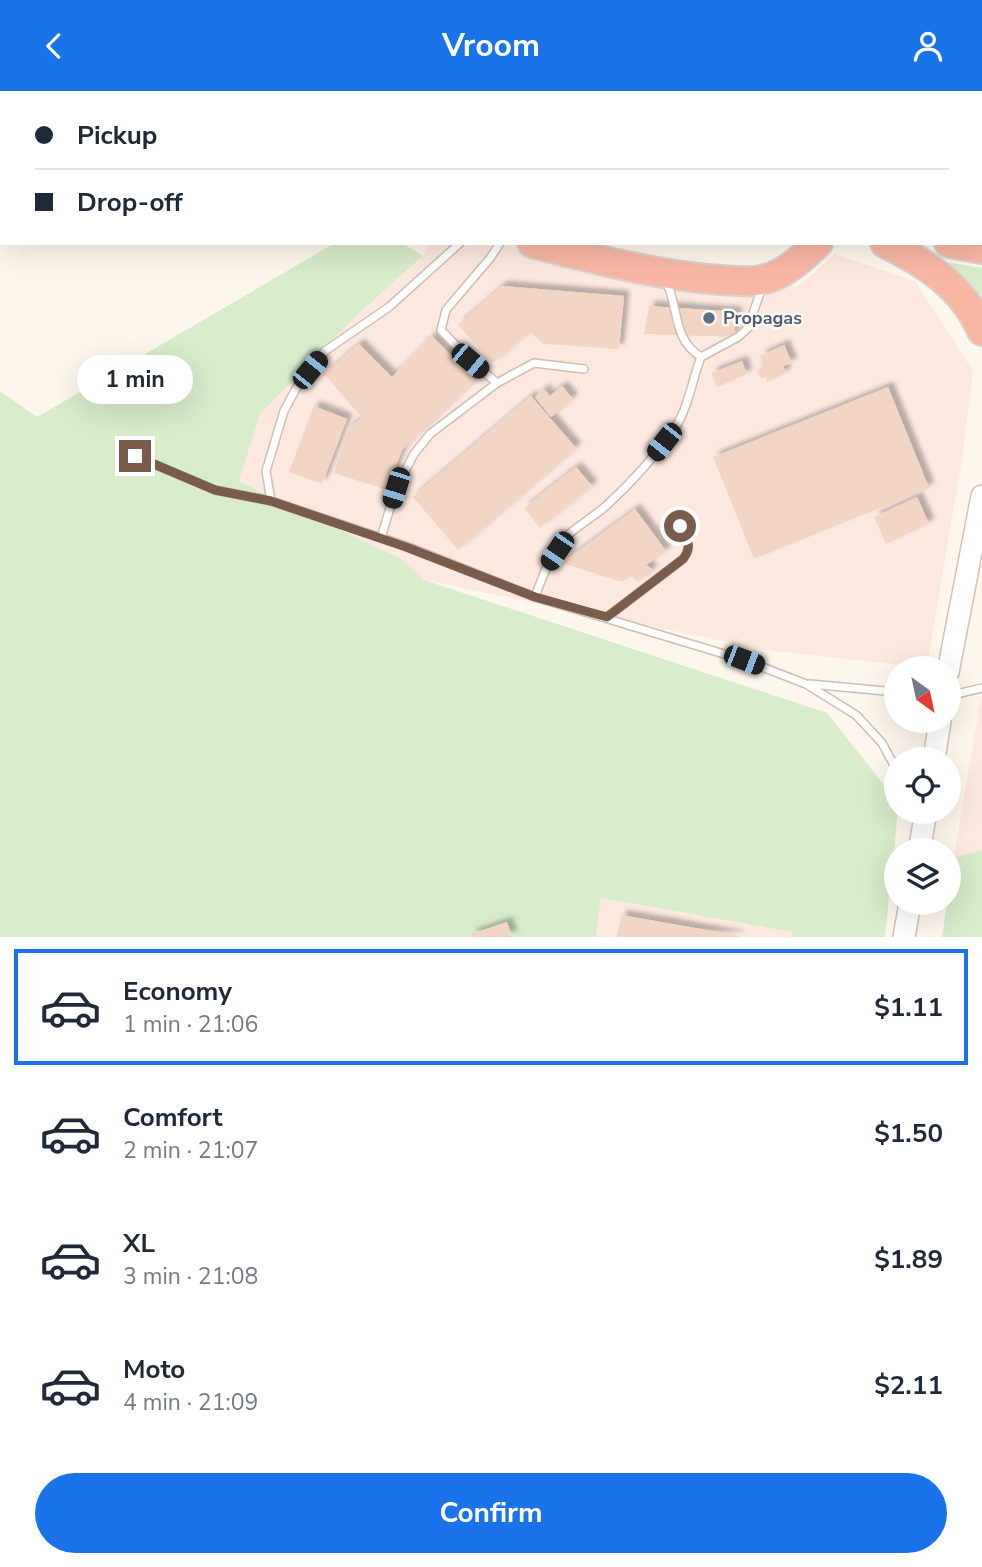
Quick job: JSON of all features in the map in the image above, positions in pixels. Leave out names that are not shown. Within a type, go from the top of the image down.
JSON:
[{"type":"highway","points":[[541,245],[683,277],[740,281],[765,279],[800,260],[816,245]]},
{"type":"highway","points":[[889,245],[937,272],[957,291],[976,317],[982,331]]},
{"type":"highway","points":[[960,245],[982,249]]},
{"type":"street","points":[[951,656],[982,496]]},
{"type":"street","points":[[904,937],[908,915]]},
{"type":"lane","points":[[271,501],[266,471],[284,411],[298,385],[325,351],[370,322],[458,245]]},
{"type":"lane","points":[[497,383],[470,361],[441,330],[446,310],[499,245]]},
{"type":"lane","points":[[661,273],[673,299],[682,338],[688,349],[701,357]]},
{"type":"lane","points":[[535,597],[547,566],[567,536],[607,505],[652,457],[676,426],[689,401],[692,381],[701,357],[738,337],[748,328],[765,279]]},
{"type":"lane","points":[[381,538],[396,488],[414,454],[430,435],[497,383],[534,363],[584,369]]},
{"type":"lane","points":[[135,456],[215,490],[271,501],[381,538],[535,597],[744,660],[806,684],[856,715],[884,747]]},
{"type":"lane","points":[[607,617],[683,559],[689,551],[689,543],[680,526]]},
{"type":"lane","points":[[806,684],[884,691]]},
{"type":"lane","points":[[961,693],[982,688]]},
{"type":"shaded area","points":[[428,245],[530,245],[798,286],[835,254],[915,281],[973,371],[963,453],[929,656],[884,656],[884,663],[767,650],[424,580],[403,560],[239,481],[260,414],[355,317],[423,257]]},
{"type":"shaded area","points":[[982,692],[982,850],[961,855],[961,838],[957,838]]},
{"type":"shaded area","points":[[601,898],[793,932],[792,937],[596,937]]},
{"type":"green space","points":[[332,245],[405,245],[423,256],[355,317],[260,414],[239,481],[403,560],[424,580],[827,713],[884,785],[884,824],[897,824],[895,838],[884,838],[884,915],[887,915],[885,937],[792,937],[792,932],[601,898],[596,937],[0,937],[0,391],[37,417]]},
{"type":"green space","points":[[940,261],[982,268],[982,304]]},
{"type":"green space","points":[[982,850],[982,937],[942,937],[945,915],[961,915],[961,855]]},
{"type":"building","points":[[502,286],[624,296],[619,349],[543,344],[530,331],[493,363],[458,325]]},
{"type":"building","points":[[649,306],[737,312],[733,337],[644,334]]},
{"type":"building","points":[[432,336],[475,380],[402,450],[387,490],[334,473],[348,428],[362,418],[324,374],[359,344],[392,377]]},
{"type":"building","points":[[784,345],[792,363],[783,366],[786,373],[767,382],[765,377],[761,379],[757,370],[764,366],[760,356]]},
{"type":"building","points":[[742,361],[747,374],[717,387],[711,373]]},
{"type":"building","points":[[562,386],[573,399],[551,417],[535,397],[544,389],[550,396]]},
{"type":"building","points":[[888,387],[929,488],[754,559],[713,457]]},
{"type":"building","points":[[531,396],[576,448],[458,550],[413,497]]},
{"type":"building","points":[[314,406],[347,419],[322,484],[289,472]]},
{"type":"building","points":[[576,467],[592,486],[540,528],[524,508]]},
{"type":"building","points":[[917,497],[929,524],[886,544],[874,517]]},
{"type":"building","points":[[635,509],[666,551],[646,565],[653,570],[638,582],[632,576],[622,582],[562,563]]},
{"type":"building","points":[[621,915],[740,936],[617,937]]},
{"type":"building","points":[[507,922],[512,937],[472,937],[471,934]]},
{"type":"place","name":"Propagas","points":[[709,318]]},
{"type":"route","points":[[135,456],[215,490],[271,501],[406,547],[535,597],[607,617],[683,559],[689,551],[689,543],[680,526]]}]
